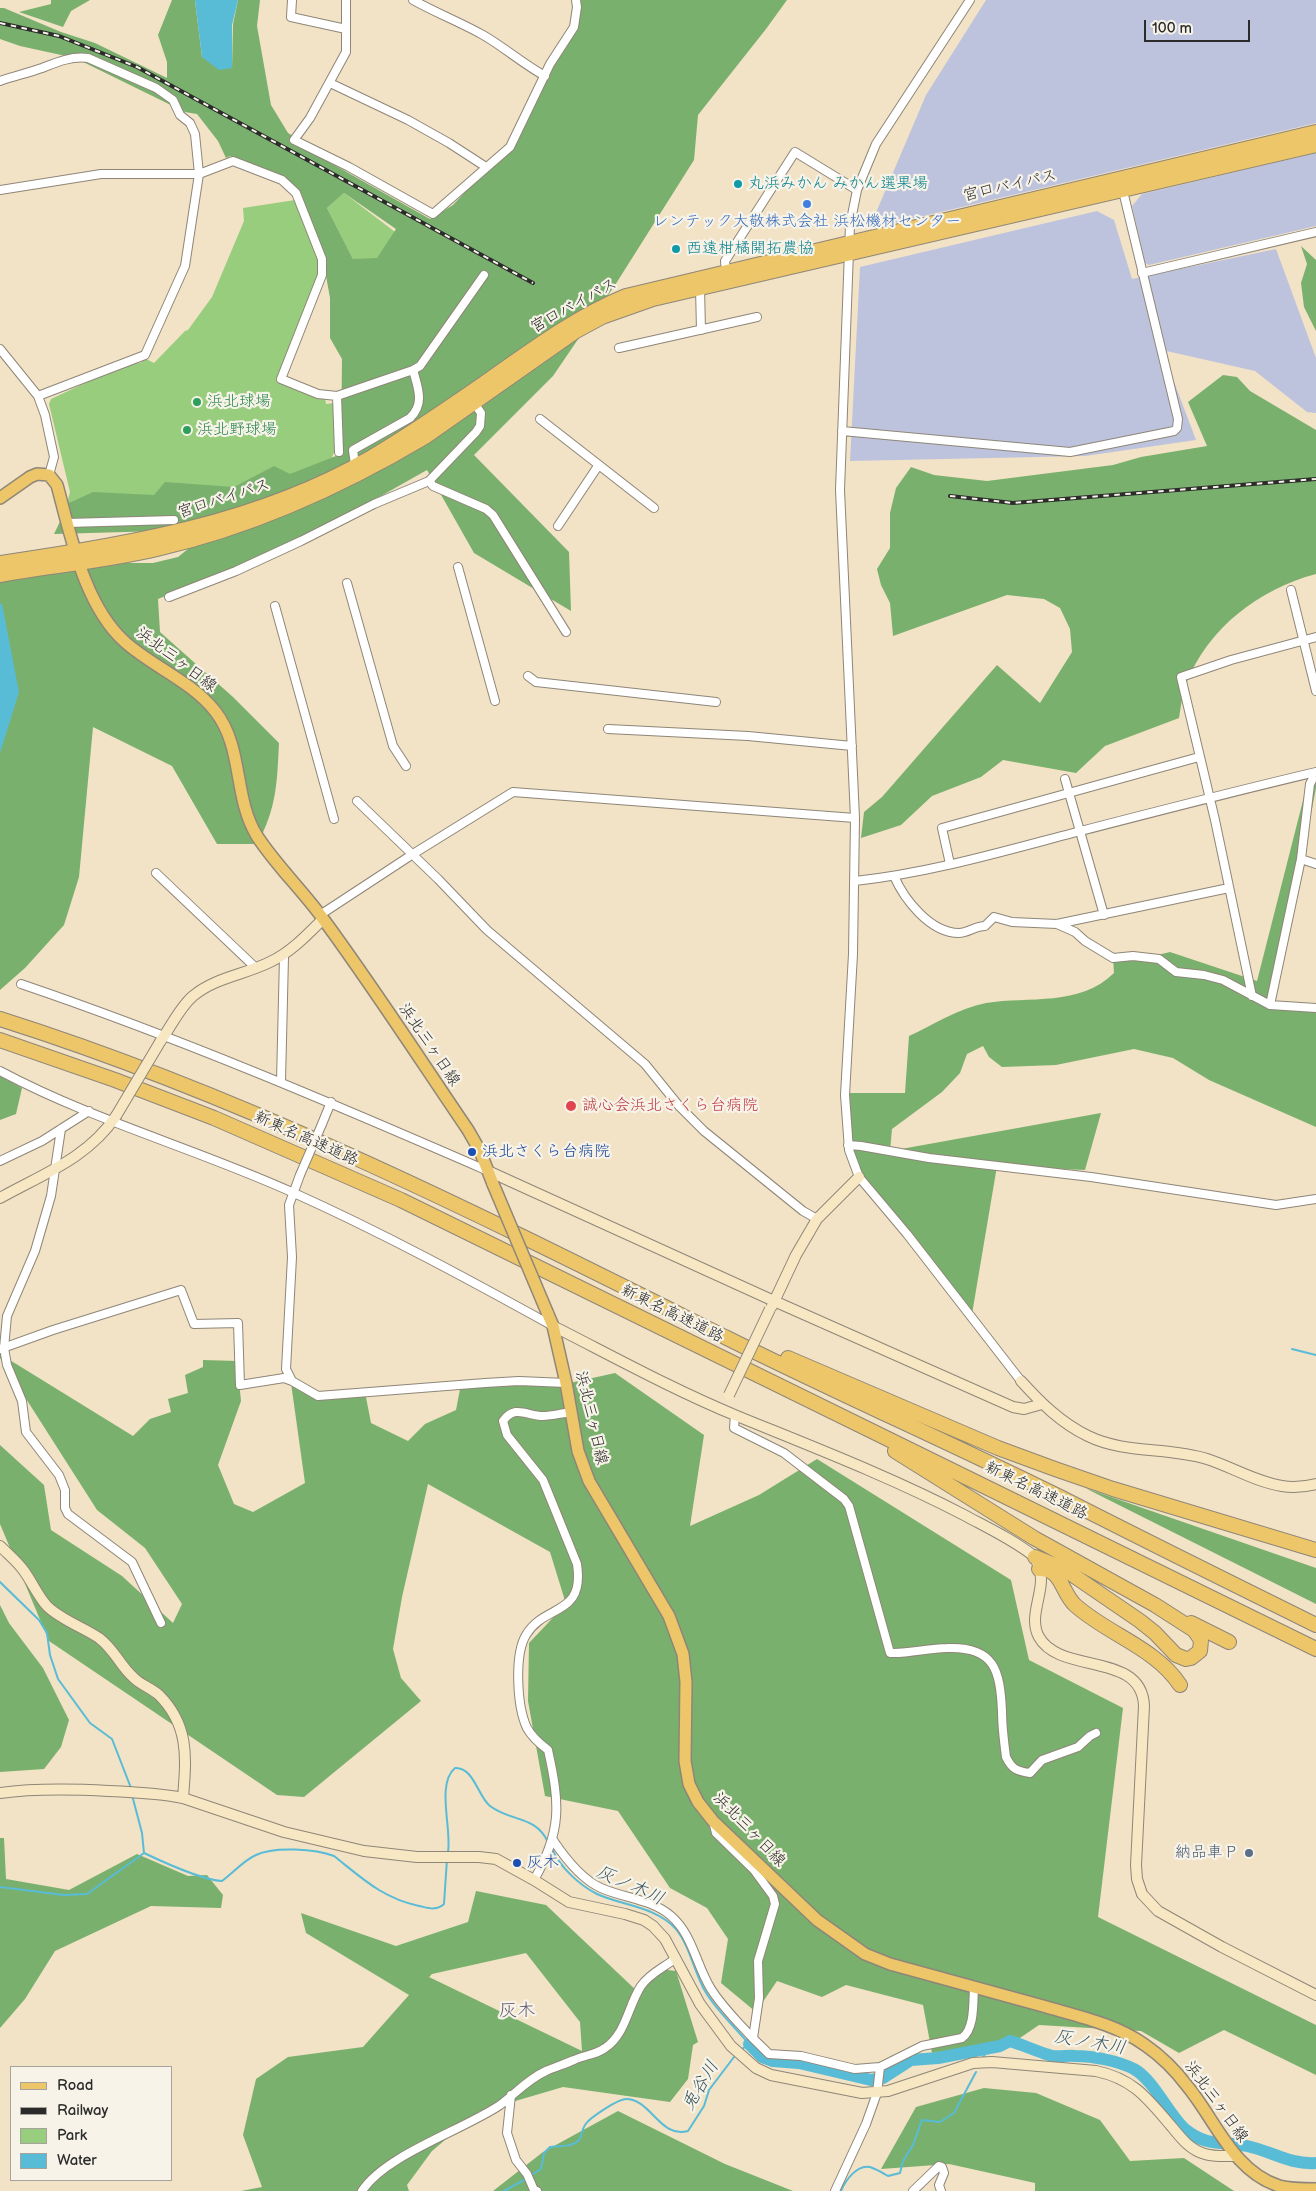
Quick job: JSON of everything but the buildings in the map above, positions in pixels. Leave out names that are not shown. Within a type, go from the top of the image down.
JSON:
[{"type":"highway","name":"宮口バイパス","points":[[0,575],[179,532],[234,516],[286,497],[369,458],[471,398],[576,331],[602,317],[653,299],[848,248],[1316,132]]},
{"type":"highway","name":"宮口バイパス","points":[[0,563],[156,549],[204,536],[300,503],[371,469],[425,437],[471,398],[551,336],[604,305],[638,292],[726,272],[1122,191],[1316,145]]},
{"type":"highway","name":"新東名高速道路","points":[[0,1019],[130,1064],[304,1134],[406,1180],[797,1373],[1060,1498],[1316,1625]]},
{"type":"highway","name":"新東名高速道路","points":[[0,1040],[214,1118],[400,1200],[1042,1513],[1316,1649]]},
{"type":"highway","points":[[559,1254],[802,1365],[998,1448],[1112,1490],[1316,1550]]},
{"type":"highway","points":[[836,1414],[1034,1538],[1155,1605],[1229,1642]]},
{"type":"highway","points":[[1037,1563],[1064,1569],[1140,1621],[1155,1633],[1176,1655],[1186,1659],[1196,1655],[1201,1646],[1198,1635],[1155,1605]]},
{"type":"highway","points":[[1037,1563],[1055,1573],[1073,1603],[1168,1669],[1180,1685]]},
{"type":"main road","points":[[0,498],[30,477],[37,474],[49,474]]},
{"type":"main road","name":"浜北三ヶ日線","points":[[49,474],[57,485],[84,578],[108,624],[125,642],[196,692],[215,711],[229,734],[235,753],[245,811],[258,836],[321,917],[468,1130],[480,1151],[553,1326],[572,1412],[578,1451],[589,1481],[669,1616],[683,1654],[686,1682],[685,1761],[689,1784],[698,1802],[713,1821],[817,1920],[865,1954],[890,1964],[1117,2029],[1144,2044],[1168,2064],[1189,2088],[1234,2153],[1256,2174],[1278,2185],[1297,2189],[1316,2189]]},
{"type":"street","points":[[292,0],[292,17],[346,29]]},
{"type":"street","points":[[346,0],[346,52],[330,83],[294,140],[349,167],[433,214],[510,147],[545,76],[574,27],[577,7],[576,0]]},
{"type":"street","points":[[413,0],[450,16],[485,36],[545,76]]},
{"type":"street","points":[[970,0],[888,123],[867,162],[857,190],[848,248],[840,490],[855,818],[855,881],[845,1095],[848,1145],[859,1176],[907,1234],[1021,1381],[1042,1404],[1073,1428],[1106,1443],[1206,1459],[1282,1486],[1302,1488],[1316,1484]]},
{"type":"street","points":[[0,81],[42,68],[54,62],[80,57],[88,58],[156,88],[173,100],[180,115],[190,123],[195,134],[199,174],[185,266],[145,355],[38,396]]},
{"type":"street","points":[[330,83],[408,120],[486,166]]},
{"type":"street","points":[[726,272],[725,261],[794,152],[857,190]]},
{"type":"street","points":[[0,190],[101,174],[199,174],[234,161],[282,180],[296,193],[322,259],[322,275],[281,379],[318,394],[337,396],[420,366],[484,274]]},
{"type":"street","points":[[842,430],[1070,452],[1174,431],[1177,428],[1178,419],[1122,191]]},
{"type":"street","points":[[1142,273],[1316,232]]},
{"type":"street","points":[[700,288],[701,330]]},
{"type":"street","points":[[620,348],[757,317]]},
{"type":"street","points":[[0,349],[38,396],[45,415],[54,457],[49,474]]},
{"type":"street","points":[[355,465],[353,450],[410,418],[416,412],[420,398],[413,370]]},
{"type":"street","points":[[337,396],[339,452]]},
{"type":"street","points":[[168,597],[236,571],[374,504],[428,481],[480,426],[481,412],[471,398]]},
{"type":"street","points":[[540,419],[654,508]]},
{"type":"street","points":[[558,526],[598,466]]},
{"type":"street","points":[[428,481],[433,486],[486,509],[493,515],[566,632]]},
{"type":"street","points":[[67,523],[174,520]]},
{"type":"street","points":[[458,567],[495,701]]},
{"type":"street","points":[[347,583],[393,746],[406,766]]},
{"type":"street","points":[[1291,590],[1316,691]]},
{"type":"street","points":[[274,606],[334,819]]},
{"type":"street","points":[[1252,996],[1230,888],[1181,677],[1316,637]]},
{"type":"street","points":[[528,676],[536,682],[716,702]]},
{"type":"street","points":[[608,729],[748,736],[852,746]]},
{"type":"street","points":[[950,864],[942,828],[1199,757]]},
{"type":"street","points":[[855,881],[894,876],[950,864],[1209,797],[1316,772]]},
{"type":"street","points":[[1270,1005],[1301,859],[1310,784],[1316,772]]},
{"type":"street","points":[[1065,779],[1104,915]]},
{"type":"street","points":[[0,1198],[55,1168],[95,1142],[114,1118],[180,1010],[193,996],[208,985],[226,977],[256,968],[282,955],[312,931],[321,917],[412,854],[512,792],[855,818]]},
{"type":"street","points":[[357,801],[487,930],[645,1064],[679,1106],[704,1131],[804,1211],[817,1219]]},
{"type":"street","points":[[1301,859],[1316,864]]},
{"type":"street","points":[[156,873],[256,968]]},
{"type":"street","points":[[894,876],[904,894],[928,920],[943,930],[960,933],[977,926],[985,926],[994,917],[1012,922],[1057,924],[1230,888]]},
{"type":"street","points":[[1057,924],[1075,932],[1085,941],[1113,958],[1133,956],[1159,959],[1176,972],[1204,975],[1222,980],[1270,1005],[1316,1008]]},
{"type":"street","points":[[281,1081],[284,957],[282,955]]},
{"type":"street","points":[[21,984],[163,1039],[281,1081],[331,1102],[488,1171],[772,1305],[1013,1407],[1024,1410],[1042,1404]]},
{"type":"street","points":[[0,1071],[89,1110],[114,1118],[293,1192],[449,1268],[637,1370],[735,1415],[932,1498],[1009,1540],[1037,1563],[1041,1580],[1035,1622],[1037,1632],[1043,1643],[1058,1653],[1124,1673],[1135,1682],[1142,1692],[1144,1706],[1136,1866],[1138,1883],[1144,1898],[1152,1907],[1176,1922],[1316,1996]]},
{"type":"street","points":[[292,1381],[286,1369],[292,1258],[289,1205],[331,1102]]},
{"type":"street","points":[[0,1161],[42,1141],[89,1110]]},
{"type":"street","points":[[61,1129],[51,1196],[35,1251],[7,1316],[2,1349],[22,1401],[26,1432],[58,1475],[65,1490],[65,1508],[68,1514],[132,1562],[161,1623]]},
{"type":"street","points":[[848,1145],[929,1158],[1091,1177],[1276,1205],[1316,1198]]},
{"type":"street","points":[[722,1408],[796,1255],[817,1219],[859,1176]]},
{"type":"street","points":[[2,1349],[53,1330],[182,1290],[194,1324],[238,1323],[240,1386],[284,1378],[318,1396],[519,1381],[566,1383]]},
{"type":"street","points":[[534,1880],[553,1842],[557,1824],[556,1804],[548,1750],[538,1743],[527,1728],[521,1707],[519,1686],[521,1650],[525,1636],[533,1626],[571,1601],[580,1579],[577,1564],[543,1480],[507,1435],[503,1421],[512,1413],[521,1411],[544,1416],[572,1412]]},
{"type":"street","points":[[735,1415],[734,1428],[784,1453],[844,1499],[849,1506],[890,1654],[958,1648],[972,1651],[985,1657],[995,1667],[1000,1684],[1006,1757],[1010,1766],[1017,1772],[1030,1773],[1042,1760],[1074,1749],[1096,1733]]},
{"type":"street","points":[[0,1546],[22,1568],[47,1606],[98,1638],[113,1650],[123,1667],[133,1678],[158,1695],[180,1724],[185,1744],[182,1798]]},
{"type":"street","points":[[0,1793],[31,1790],[146,1793],[182,1798],[284,1832],[364,1851],[417,1857],[486,1857],[496,1860],[534,1880],[569,1902],[624,1914],[644,1920],[654,1926],[666,1939],[700,2004],[714,2024],[731,2046],[756,2068],[788,2080],[862,2093],[877,2088],[901,2087],[958,2066],[973,2063],[992,2062],[1096,2071],[1112,2074],[1128,2081],[1144,2094],[1193,2149],[1205,2154],[1234,2153]]},
{"type":"street","points":[[713,1821],[716,1833],[754,1870],[773,1896],[775,1904],[758,1961],[759,1998],[753,2038]]},
{"type":"street","points":[[553,1842],[579,1873],[600,1888],[654,1906],[670,1915],[687,1936],[711,1990],[769,2054],[802,2056],[855,2069],[879,2070],[922,2046],[962,2038],[966,2035],[970,2026],[974,1987]]},
{"type":"street","points":[[362,2191],[383,2170],[501,2104],[543,2072],[606,2048],[617,2037],[642,1985],[659,1969],[676,1958]]},
{"type":"street","points":[[837,2190],[866,2124],[877,2088],[879,2070]]},
{"type":"street","points":[[511,2095],[506,2133],[516,2160],[534,2190],[537,2191]]},
{"type":"street","points":[[913,2191],[939,2166],[942,2167],[944,2173],[938,2185],[941,2191]]},
{"type":"shaded area","points":[[986,0],[1316,0],[1316,123],[869,229],[926,95]]},
{"type":"shaded area","points":[[1316,153],[1316,226],[1149,265],[1145,263],[1132,206],[1142,194]]},
{"type":"shaded area","points":[[1097,211],[1114,220],[1132,279],[1276,249],[1316,358],[1316,413],[1307,412],[1255,371],[1162,350],[1196,440],[1085,456],[850,461],[860,267]]},
{"type":"green space","points":[[51,0],[90,0],[71,11],[63,27],[19,12],[51,4]]},
{"type":"green space","points":[[172,0],[195,0],[202,57],[232,68],[233,24],[238,0],[260,0],[257,26],[271,105],[288,133],[308,145],[320,157],[430,219],[453,205],[502,153],[577,18],[575,0],[787,0],[698,115],[694,160],[617,282],[553,376],[474,455],[569,552],[571,611],[474,553],[427,470],[301,541],[158,599],[160,632],[233,697],[279,743],[275,795],[269,819],[257,844],[217,844],[172,766],[93,727],[79,877],[64,925],[25,968],[0,990],[0,581],[108,563],[153,563],[178,557],[188,549],[195,538],[160,531],[54,534],[69,503],[93,492],[154,495],[165,482],[234,487],[274,466],[290,474],[341,454],[342,359],[330,338],[330,298],[325,270],[309,218],[282,180],[246,162],[230,156],[226,158],[218,141],[197,114],[185,112],[75,58],[20,46],[0,39],[0,8],[95,43],[167,78],[167,62],[158,35]],"holes":[[[344,193],[396,229],[377,258],[353,259],[327,208]]]},
{"type":"green space","points":[[344,193],[395,232],[377,259],[353,259],[327,208]]},
{"type":"green space","points":[[295,200],[319,262],[320,275],[278,379],[300,391],[325,398],[326,404],[334,403],[337,445],[328,467],[312,480],[65,511],[70,492],[49,404],[51,399],[126,364],[140,363],[146,359],[154,363],[188,330],[212,297],[244,221],[243,208]]},
{"type":"green space","points":[[1301,246],[1316,260],[1316,331],[1304,307],[1301,283],[1307,264]]},
{"type":"green space","points":[[1223,375],[1237,377],[1250,391],[1316,430],[1316,574],[1275,590],[1256,601],[1222,629],[1208,645],[1186,684],[1179,718],[1105,746],[1076,773],[1003,760],[981,777],[932,796],[901,825],[861,838],[864,812],[882,797],[997,665],[1040,703],[1072,652],[1070,629],[1060,608],[1044,599],[1007,595],[893,636],[890,603],[881,585],[877,569],[890,548],[890,513],[896,488],[911,467],[934,475],[987,481],[1113,465],[1141,457],[1207,446],[1188,402]]},
{"type":"green space","points":[[1316,776],[1316,788],[1274,1005],[1316,1007],[1316,1127],[1209,1080],[1173,1058],[1134,1049],[1056,1065],[1002,1067],[989,1057],[983,1046],[967,1054],[960,1073],[942,1092],[892,1129],[890,1151],[1101,1113],[1085,1170],[997,1166],[972,1314],[861,1179],[848,1140],[850,1093],[905,1093],[909,1036],[976,1005],[1002,1001],[1070,996],[1086,991],[1101,984],[1114,973],[1113,958],[1149,957],[1170,952],[1257,981],[1309,777]]},
{"type":"green space","points":[[0,1076],[22,1088],[16,1114],[0,1120]]},
{"type":"green space","points":[[0,1354],[133,1436],[150,1419],[171,1412],[168,1399],[188,1393],[185,1375],[203,1367],[203,1360],[237,1361],[241,1401],[218,1465],[234,1504],[253,1512],[305,1483],[291,1383],[318,1396],[365,1392],[371,1423],[408,1441],[425,1424],[456,1410],[461,1384],[570,1383],[615,1373],[704,1435],[690,1526],[759,1495],[817,1459],[1011,1580],[1029,1660],[1123,1708],[1098,1917],[1316,2025],[1316,2075],[1224,2030],[1179,2053],[1141,2031],[1039,2025],[1014,2042],[932,2053],[923,2005],[846,1985],[822,1997],[777,1981],[756,2012],[721,1983],[728,1939],[707,1908],[670,1888],[618,1811],[545,1796],[528,1701],[529,1643],[566,1604],[550,1552],[428,1484],[402,1597],[393,1649],[401,1678],[421,1701],[304,1797],[277,1795],[49,1641],[0,1524],[0,1445],[44,1485],[51,1530],[122,1576],[173,1623],[182,1604],[145,1548],[97,1510],[0,1358]]},
{"type":"green space","points":[[1085,1488],[1316,1568],[1316,1604]]},
{"type":"green space","points":[[0,1605],[9,1623],[43,1668],[69,1720],[61,1747],[44,1769],[0,1772]]},
{"type":"green space","points":[[0,1838],[4,1838],[6,1879],[69,1890],[137,1854],[188,1876],[207,1875],[223,1895],[221,1908],[151,1906],[55,1951],[25,1999],[0,2028]]},
{"type":"green space","points":[[476,1891],[546,1905],[638,1992],[659,1969],[676,1971],[698,2042],[693,2045],[688,2079],[670,2102],[563,2087],[478,2112],[432,2151],[407,2185],[409,2191],[241,2191],[262,2187],[243,2135],[256,2079],[288,2057],[363,2047],[409,1995],[306,1933],[301,1913],[396,1946],[468,1922]],"holes":[[[526,1953],[580,2022],[582,2051],[429,1977],[432,1974]]]},
{"type":"green space","points":[[984,2088],[1036,2093],[1100,2120],[1130,2161],[1184,2158],[1234,2191],[1035,2191],[1035,2183],[949,2164],[881,2169],[916,2107]]},
{"type":"green space","points":[[618,2111],[725,2164],[793,2191],[493,2191],[543,2152]]},
{"type":"water","points":[[195,0],[238,0],[232,25],[232,68],[219,70],[202,57]]},
{"type":"water","points":[[0,604],[2,604],[19,692],[0,753]]},
{"type":"waterway","points":[[1292,1349],[1316,1355]]},
{"type":"waterway","points":[[0,1582],[39,1620],[47,1633],[50,1655],[58,1679],[90,1723],[112,1739],[131,1788]]},
{"type":"waterway","name":"灰ノ木川","points":[[448,1852],[449,1842],[445,1796],[449,1775],[455,1768],[467,1772],[490,1806],[506,1815],[536,1827],[543,1833],[548,1842]]},
{"type":"waterway","points":[[132,1795],[142,1833],[144,1853]]},
{"type":"waterway","name":"灰ノ木川","points":[[552,1849],[565,1869],[590,1890],[607,1898],[649,1911],[668,1921],[676,1929],[685,1943],[709,1998],[749,2044],[742,2049]]},
{"type":"waterway","name":"灰ノ木川","points":[[144,1853],[194,1874],[222,1881],[247,1860],[264,1852],[273,1850],[317,1852],[334,1856],[363,1879],[394,1898],[432,1908],[438,1908],[444,1904],[447,1859]]},
{"type":"waterway","name":"灰ノ木川","points":[[0,1887],[64,1895],[87,1894],[144,1853]]},
{"type":"waterway","name":"灰ノ木川","points":[[749,2044],[762,2057],[773,2061],[799,2063],[871,2080],[883,2078],[911,2060],[938,2058],[1000,2046],[1010,2041],[1052,2056],[1082,2056],[1106,2060],[1128,2066],[1142,2074],[1180,2124],[1201,2139],[1256,2148],[1298,2162],[1316,2163]]},
{"type":"waterway","points":[[982,2059],[989,2048]]},
{"type":"waterway","name":"兎谷川","points":[[530,2176],[541,2169],[544,2153],[550,2147],[569,2145],[576,2142],[579,2140],[584,2127],[592,2118],[604,2109],[622,2100],[635,2101],[642,2105],[670,2129],[678,2132],[688,2131],[704,2106],[709,2090],[734,2057]]},
{"type":"waterway","points":[[841,2191],[849,2178],[861,2168],[870,2167],[888,2176],[900,2173],[903,2161],[913,2145],[922,2120],[940,2122],[954,2113],[976,2072]]},
{"type":"waterway","name":"兎谷川","points":[[504,2191],[526,2179]]},
{"type":"railway","points":[[0,23],[59,36],[137,67],[533,283]]},
{"type":"railway","points":[[950,496],[1013,503],[1316,479]]},
{"type":"place","name":"丸浜みかん みかん選果場","points":[[738,184]]},
{"type":"place","name":"レンテック大敬株式会社 浜松機材センター","points":[[807,204]]},
{"type":"place","name":"西遠柑橘開拓農協","points":[[676,249]]},
{"type":"place","name":"浜北球場","points":[[197,402]]},
{"type":"place","name":"浜北野球場","points":[[187,430]]},
{"type":"place","name":"誠心会浜北さくら台病院","points":[[571,1106]]},
{"type":"place","name":"浜北さくら台病院","points":[[472,1152]]},
{"type":"place","name":"納品車Ｐ","points":[[1249,1853]]},
{"type":"place","name":"灰木","points":[[517,1863]]},
{"type":"district","name":"灰木","points":[[517,2011]]}]
